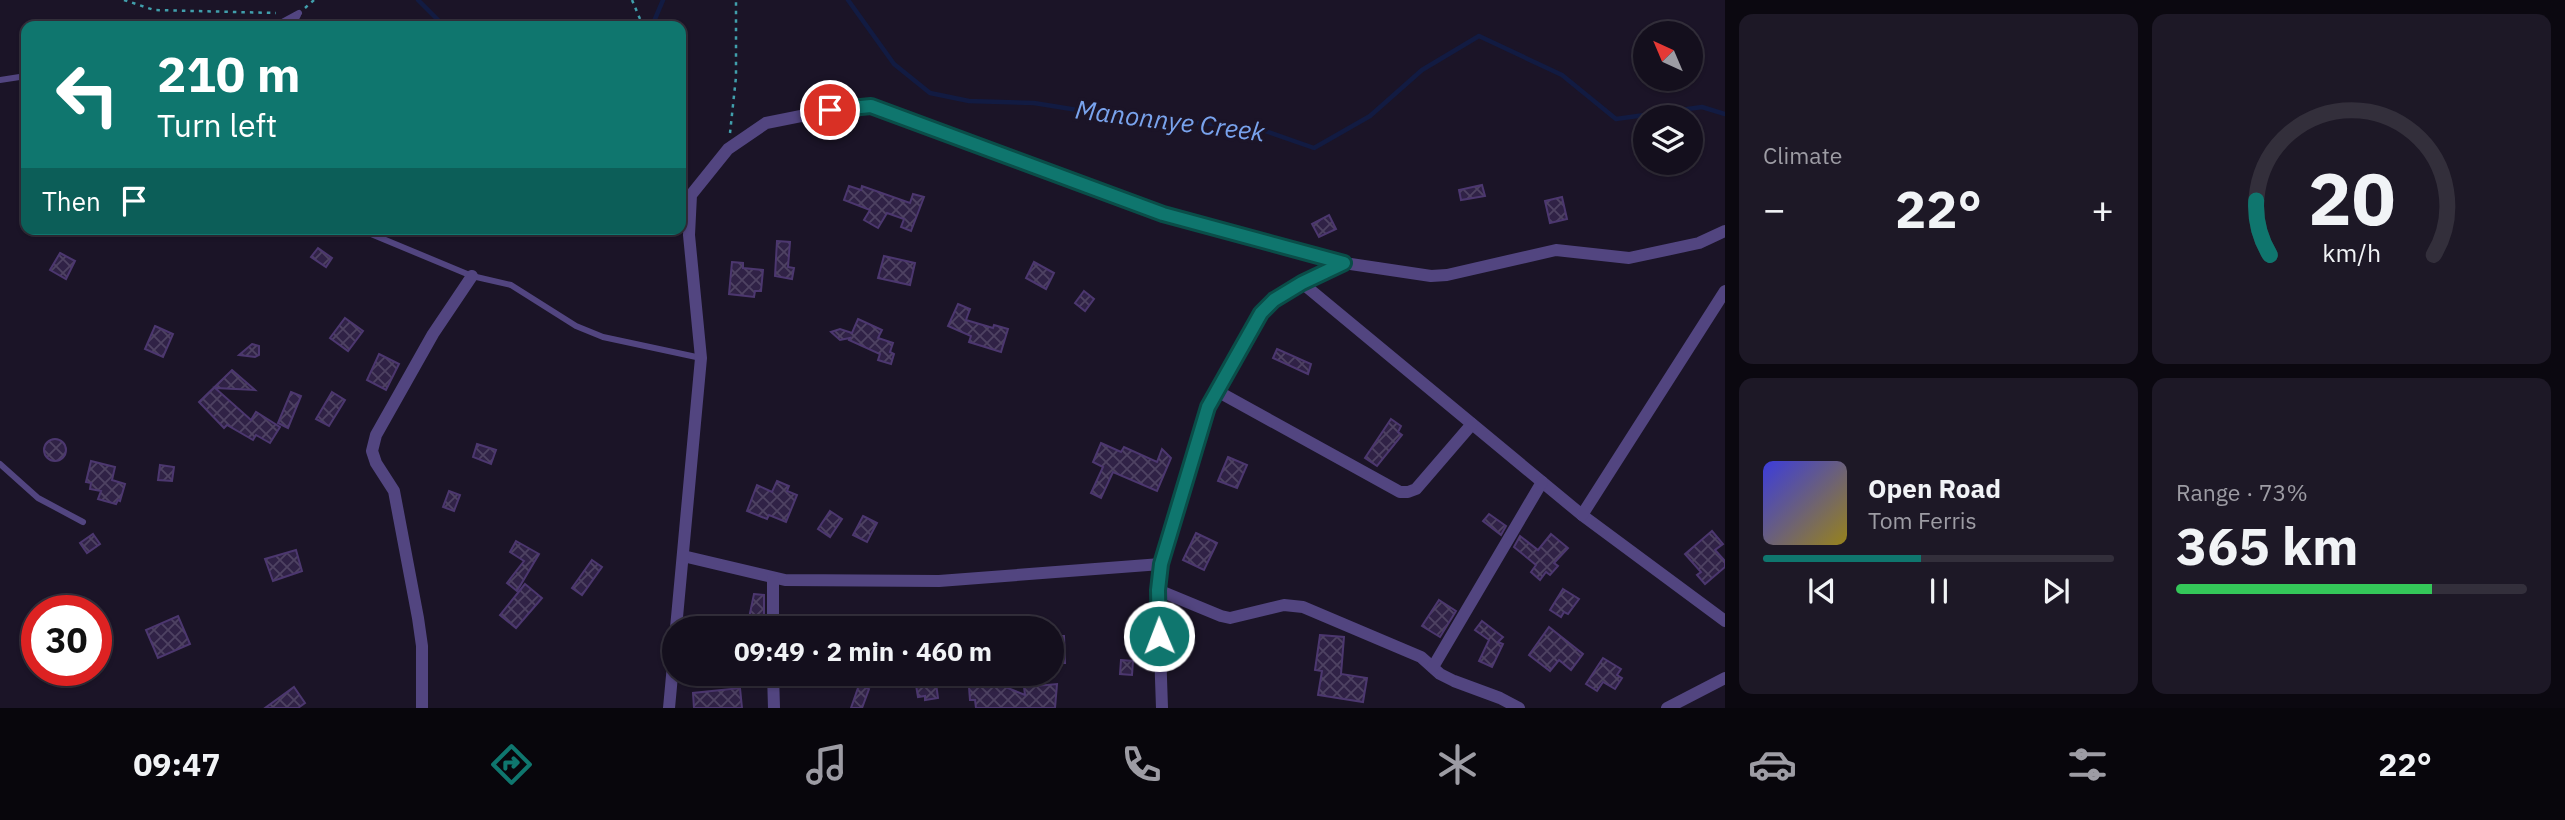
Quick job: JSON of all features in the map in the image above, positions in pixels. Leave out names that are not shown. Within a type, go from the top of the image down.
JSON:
[{"type":"street","points":[[677,616],[701,358],[690,235],[691,195],[728,149],[766,123],[851,106],[871,106],[1163,214],[1344,263],[1431,276],[1447,275],[1556,250],[1629,258],[1699,243],[1725,232]]},
{"type":"street","points":[[1162,708],[1158,590],[1161,564],[1208,407],[1261,313],[1274,300],[1302,283],[1344,263]]},
{"type":"street","points":[[422,708],[422,646],[394,491],[376,463],[372,451],[376,435],[433,334],[472,276]]},
{"type":"street","points":[[1302,283],[1581,515],[1725,621]]},
{"type":"street","points":[[1581,515],[1725,291]]},
{"type":"street","points":[[1217,391],[1400,492],[1416,489],[1472,424]]},
{"type":"street","points":[[1433,667],[1542,482]]},
{"type":"street","points":[[683,556],[773,579],[939,581],[1161,564]]},
{"type":"street","points":[[773,579],[773,616]]},
{"type":"street","points":[[1158,590],[1230,618],[1291,604],[1303,607],[1421,657],[1454,681],[1519,708]]},
{"type":"street","points":[[1667,708],[1725,678]]},
{"type":"street","points":[[669,708],[671,686]]},
{"type":"street","points":[[773,686],[774,708]]},
{"type":"lane","points":[[284,21],[299,13]]},
{"type":"lane","points":[[295,21],[299,13]]},
{"type":"lane","points":[[0,80],[21,77]]},
{"type":"lane","points":[[373,235],[472,276],[511,285],[576,326],[604,337],[701,358]]},
{"type":"lane","points":[[0,464],[38,498],[83,522]]},
{"type":"path","points":[[124,0],[154,10],[299,13]]},
{"type":"path","points":[[632,0],[641,21]]},
{"type":"path","points":[[728,149],[736,77],[736,0]]},
{"type":"path","points":[[686,176],[691,195]]},
{"type":"building","points":[[1482,185],[1485,196],[1461,200],[1459,190]]},
{"type":"building","points":[[849,186],[861,190],[862,186],[910,203],[913,194],[924,197],[911,231],[901,227],[904,219],[887,213],[878,228],[864,220],[870,210],[844,200]]},
{"type":"building","points":[[1562,197],[1567,219],[1550,223],[1545,201]]},
{"type":"building","points":[[1329,215],[1336,229],[1319,237],[1312,224]]},
{"type":"building","points":[[777,241],[790,242],[788,267],[794,268],[792,279],[775,276]]},
{"type":"building","points":[[318,248],[332,258],[326,267],[311,257]]},
{"type":"building","points":[[60,253],[75,261],[66,279],[50,270]]},
{"type":"building","points":[[884,256],[915,263],[910,285],[878,278]]},
{"type":"building","points":[[732,262],[743,263],[743,268],[763,270],[761,291],[755,291],[754,297],[729,294]]},
{"type":"building","points":[[1034,262],[1054,273],[1046,289],[1026,278]]},
{"type":"building","points":[[1084,291],[1094,299],[1085,311],[1075,303]]},
{"type":"building","points":[[958,304],[970,309],[966,320],[993,328],[994,325],[1008,329],[1001,352],[969,342],[971,336],[948,326]]},
{"type":"building","points":[[345,318],[363,331],[348,351],[330,338]]},
{"type":"building","points":[[858,319],[882,330],[878,338],[893,343],[890,352],[894,354],[891,364],[878,360],[880,354],[849,340],[850,338],[840,340],[831,332],[840,329],[852,333]]},
{"type":"building","points":[[155,326],[173,334],[163,357],[145,349]]},
{"type":"building","points":[[252,344],[259,346],[259,355],[239,355]]},
{"type":"building","points":[[1277,349],[1311,364],[1308,374],[1273,358]]},
{"type":"building","points":[[379,354],[399,364],[386,390],[367,380]]},
{"type":"building","points":[[232,370],[255,390],[215,388],[251,420],[256,412],[280,427],[270,443],[256,435],[253,440],[227,425],[224,428],[199,402]]},
{"type":"building","points":[[291,392],[301,396],[288,428],[278,423]]},
{"type":"building","points":[[332,392],[345,400],[329,426],[316,419]]},
{"type":"building","points":[[1391,419],[1401,426],[1398,432],[1402,435],[1377,466],[1365,458]]},
{"type":"building","points":[[55,439],[63,442],[66,450],[63,458],[55,461],[47,458],[44,450],[47,442]]},
{"type":"building","points":[[1101,443],[1121,452],[1124,447],[1157,462],[1162,449],[1171,458],[1157,491],[1113,472],[1101,498],[1091,493],[1103,467],[1093,462]]},
{"type":"building","points":[[477,444],[496,450],[491,464],[473,457]]},
{"type":"building","points":[[1228,457],[1247,465],[1237,488],[1218,481]]},
{"type":"building","points":[[91,461],[115,467],[112,480],[125,484],[120,501],[116,504],[98,499],[101,491],[90,489],[91,483],[86,482]]},
{"type":"building","points":[[160,465],[174,467],[172,481],[158,480]]},
{"type":"building","points":[[777,481],[789,486],[787,491],[797,495],[786,522],[769,515],[767,519],[747,511],[757,485],[772,492]]},
{"type":"building","points":[[449,491],[460,495],[454,511],[443,507]]},
{"type":"building","points":[[830,511],[842,519],[830,537],[818,529]]},
{"type":"building","points":[[1489,514],[1506,526],[1501,535],[1483,521]]},
{"type":"building","points":[[863,516],[877,523],[867,542],[853,535]]},
{"type":"building","points":[[1712,531],[1723,544],[1715,550],[1725,561],[1725,567],[1705,584],[1697,575],[1701,572],[1685,554]]},
{"type":"building","points":[[1196,533],[1217,543],[1204,570],[1183,560]]},
{"type":"building","points":[[93,534],[100,544],[87,553],[80,543]]},
{"type":"building","points":[[1551,534],[1568,548],[1554,563],[1558,566],[1550,575],[1546,572],[1540,580],[1531,572],[1536,565],[1514,547],[1520,536],[1538,550]]},
{"type":"building","points":[[516,541],[539,554],[517,591],[507,583],[524,561],[510,552]]},
{"type":"building","points":[[296,550],[302,571],[273,581],[265,559]]},
{"type":"building","points":[[592,560],[602,567],[582,595],[572,588]]},
{"type":"building","points":[[525,584],[542,598],[516,628],[500,615]]},
{"type":"building","points":[[1563,589],[1579,599],[1568,614],[1564,612],[1561,617],[1550,610]]},
{"type":"building","points":[[754,594],[764,595],[764,616],[749,616]]},
{"type":"building","points":[[1439,600],[1456,611],[1440,637],[1422,626]]},
{"type":"building","points":[[178,616],[190,644],[158,658],[146,630]]},
{"type":"building","points":[[1482,621],[1503,637],[1498,642],[1503,644],[1492,667],[1479,661],[1489,640],[1475,630]]},
{"type":"building","points":[[1549,627],[1583,654],[1571,670],[1559,660],[1550,671],[1529,655]]},
{"type":"building","points":[[1320,635],[1344,637],[1341,674],[1367,678],[1363,702],[1318,695],[1322,671],[1315,670]]},
{"type":"building","points":[[1603,658],[1621,669],[1617,675],[1622,678],[1615,689],[1603,682],[1597,691],[1586,684]]},
{"type":"building","points":[[1121,660],[1133,661],[1132,675],[1120,674]]},
{"type":"building","points":[[859,686],[869,689],[862,708],[851,708]]},
{"type":"building","points":[[916,686],[936,686],[938,698],[925,700],[925,696],[918,697]]},
{"type":"building","points":[[1003,686],[1025,695],[1024,687],[1057,686],[1055,708],[976,708],[975,700],[970,700],[969,687]]},
{"type":"building","points":[[294,687],[305,703],[298,708],[265,708]]},
{"type":"building","points":[[740,688],[742,708],[694,708],[693,693]]},
{"type":"waterway","name":"Manonnye Creek","points":[[418,0],[439,21]]},
{"type":"waterway","name":"Manonnye Creek","points":[[654,21],[663,0]]},
{"type":"waterway","name":"Manonnye Creek","points":[[848,0],[894,64],[930,93],[969,101],[1034,103],[1127,118],[1254,127],[1314,148],[1370,116],[1422,70],[1479,36],[1562,75],[1616,119],[1702,107],[1725,114]]},
{"type":"route","points":[[830,110],[871,106],[1163,214],[1344,263],[1302,283],[1274,300],[1261,313],[1208,407],[1161,564],[1158,590],[1159,636]]}]
